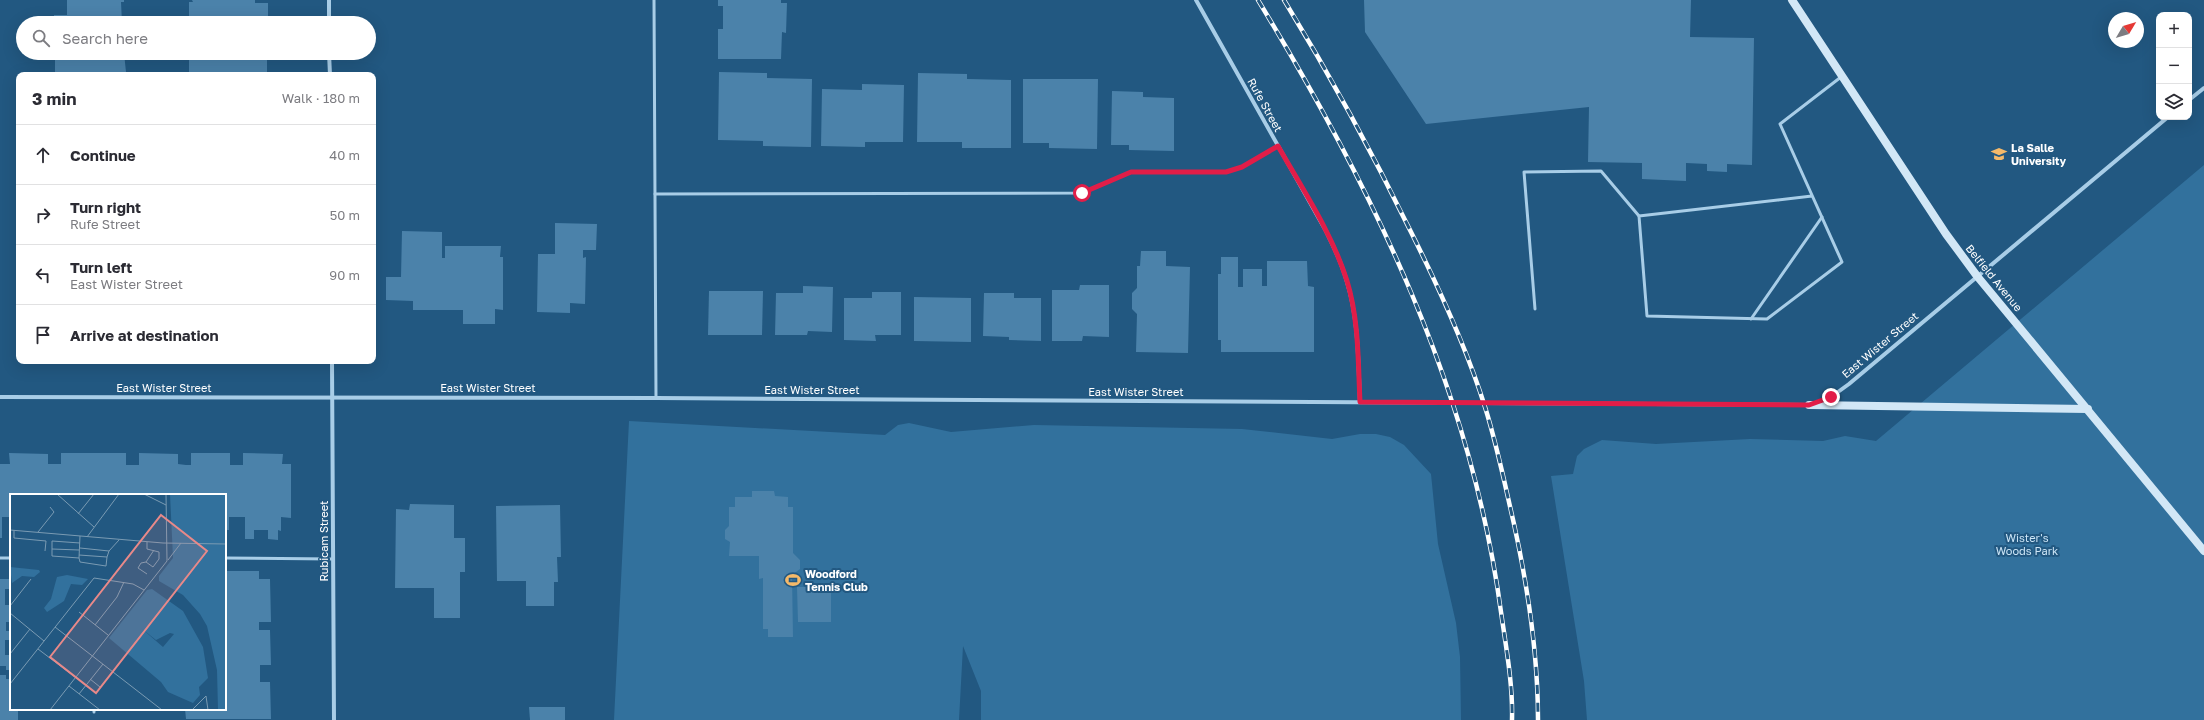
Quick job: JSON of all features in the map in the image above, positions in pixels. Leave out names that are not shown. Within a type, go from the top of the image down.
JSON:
[{"type":"street","points":[[329,0],[329,16]]},
{"type":"street","name":"Rufe Street","points":[[1196,0],[1326,231],[1348,282],[1357,338],[1360,402]]},
{"type":"street","name":"Belfield Avenue","points":[[1792,0],[1946,234],[1977,276],[2204,551]]},
{"type":"street","points":[[329,60],[330,72]]},
{"type":"street","points":[[2192,98],[2204,88]]},
{"type":"street","name":"East Wister Street","points":[[0,398],[656,398],[1809,405],[1831,397],[1849,384],[2164,120]]},
{"type":"street","name":"Rubicam Street","points":[[332,364],[334,720]]},
{"type":"street","points":[[1809,405],[2088,409]]},
{"type":"lane","points":[[654,0],[656,398]]},
{"type":"lane","points":[[1535,309],[1524,172],[1601,171],[1639,216],[1647,316],[1751,319],[1767,318],[1842,262],[1780,124],[1841,76]]},
{"type":"lane","points":[[655,194],[1082,193],[1131,172],[1226,172],[1242,167],[1278,146]]},
{"type":"lane","points":[[1639,216],[1812,196]]},
{"type":"lane","points":[[1751,319],[1822,217]]},
{"type":"lane","points":[[226,558],[333,559]]},
{"type":"green space","name":"Wister's Woods Park","points":[[2204,165],[2204,720],[1587,720],[1584,681],[1551,476],[1573,474],[1577,456],[1584,449],[1602,440],[1656,444],[1750,439],[1823,441],[1845,436],[1876,441]]},
{"type":"green space","points":[[629,421],[885,435],[898,425],[909,423],[951,432],[1034,425],[1242,429],[1332,439],[1360,434],[1376,434],[1390,437],[1404,445],[1431,474],[1438,544],[1456,623],[1460,657],[1461,720],[981,720],[981,691],[963,646],[959,720],[614,720]]},
{"type":"building","points":[[67,0],[124,0],[124,2],[121,2],[122,16],[54,16],[67,15]]},
{"type":"building","points":[[192,0],[255,0],[255,3],[268,3],[268,16],[189,16],[189,2],[193,2]]},
{"type":"building","points":[[718,0],[781,0],[781,3],[787,3],[786,33],[782,32],[781,59],[718,59],[718,29],[723,29],[723,6],[718,6]]},
{"type":"building","points":[[1364,0],[1691,0],[1690,37],[1754,38],[1752,165],[1727,164],[1727,172],[1707,171],[1707,164],[1686,163],[1686,181],[1642,179],[1642,163],[1588,162],[1589,107],[1426,124],[1365,32]]},
{"type":"building","points":[[55,60],[125,60],[126,72],[123,72],[55,72]]},
{"type":"building","points":[[189,60],[267,60],[267,72],[189,72]]},
{"type":"building","points":[[719,72],[767,73],[767,78],[812,79],[811,147],[763,146],[763,141],[718,140]]},
{"type":"building","points":[[918,73],[967,74],[967,79],[1011,80],[1011,148],[962,148],[962,142],[917,142]]},
{"type":"building","points":[[1023,79],[1098,79],[1097,149],[1049,148],[1049,143],[1023,143]]},
{"type":"building","points":[[862,84],[904,85],[903,142],[865,142],[865,147],[821,146],[822,89],[862,90]]},
{"type":"building","points":[[1112,91],[1143,92],[1143,97],[1174,98],[1174,151],[1129,150],[1129,145],[1111,145]]},
{"type":"building","points":[[555,223],[597,224],[596,250],[583,250],[583,258],[586,257],[585,304],[570,303],[570,313],[537,312],[538,254],[555,254]]},
{"type":"building","points":[[402,231],[442,232],[442,258],[445,258],[445,246],[501,246],[500,257],[503,257],[503,310],[495,309],[495,324],[463,324],[463,310],[413,310],[413,301],[386,300],[386,277],[401,277]]},
{"type":"building","points":[[1141,251],[1166,251],[1166,266],[1190,267],[1188,353],[1136,352],[1137,314],[1132,309],[1132,293],[1137,288],[1137,266],[1140,266]]},
{"type":"building","points":[[1221,257],[1238,257],[1238,287],[1243,287],[1243,269],[1262,269],[1262,286],[1267,286],[1267,261],[1307,261],[1308,286],[1314,287],[1314,352],[1221,352],[1221,340],[1218,340],[1218,274],[1221,274]]},
{"type":"building","points":[[1080,285],[1109,285],[1109,337],[1083,336],[1082,341],[1052,341],[1052,290],[1079,290]]},
{"type":"building","points":[[803,286],[833,287],[832,332],[808,331],[807,335],[775,335],[776,293],[803,293]]},
{"type":"building","points":[[709,291],[763,291],[762,335],[708,335]]},
{"type":"building","points":[[872,292],[901,292],[901,335],[875,335],[876,341],[844,340],[844,298],[872,298]]},
{"type":"building","points":[[984,293],[1014,293],[1014,298],[1041,298],[1041,341],[1009,340],[1009,337],[983,336]]},
{"type":"building","points":[[914,297],[971,298],[971,342],[914,341]]},
{"type":"building","points":[[9,453],[48,454],[48,464],[61,464],[61,453],[126,453],[126,465],[139,465],[139,453],[178,454],[178,464],[186,465],[191,465],[191,453],[230,453],[230,465],[243,465],[243,453],[283,454],[282,464],[291,464],[291,518],[281,517],[281,531],[278,530],[278,540],[268,539],[268,530],[254,530],[254,539],[245,539],[245,517],[229,517],[229,530],[226,530],[226,494],[10,494],[10,517],[2,517],[2,538],[0,538],[0,464],[10,464]]},
{"type":"building","points":[[752,491],[774,491],[775,496],[788,497],[788,507],[793,507],[793,553],[800,560],[800,569],[792,575],[793,637],[768,637],[768,629],[763,629],[763,578],[759,579],[759,556],[729,556],[730,542],[725,539],[725,530],[729,526],[729,507],[735,507],[735,497],[752,497]]},
{"type":"building","points":[[410,504],[454,505],[454,538],[465,538],[465,572],[460,572],[460,618],[434,618],[434,588],[395,588],[396,509],[409,510]]},
{"type":"building","points":[[560,505],[561,557],[557,557],[558,582],[554,582],[554,606],[526,606],[526,581],[497,581],[496,506]]},
{"type":"building","points":[[226,571],[259,571],[259,579],[270,579],[271,622],[259,622],[259,630],[270,630],[271,665],[260,665],[260,682],[270,682],[271,719],[186,719],[185,710],[226,710]]},
{"type":"building","points":[[0,579],[10,579],[10,589],[5,589],[5,605],[10,605],[10,622],[6,622],[6,631],[10,631],[10,640],[5,640],[5,655],[10,655],[10,670],[6,670],[6,666],[0,666]]},
{"type":"building","points":[[797,587],[831,587],[831,622],[798,622]]},
{"type":"building","points":[[0,675],[6,675],[6,679],[10,679],[10,710],[18,710],[18,720],[0,720]]},
{"type":"building","points":[[529,707],[565,707],[565,720],[530,720]]},
{"type":"railway","points":[[1258,0],[1301,72],[1341,145],[1378,219],[1412,294],[1442,371],[1467,449],[1487,530],[1509,666],[1512,720]]},
{"type":"railway","points":[[1284,0],[1334,85],[1396,202],[1442,296],[1478,384],[1497,450],[1524,572],[1534,646],[1538,695],[1538,720]]},
{"type":"place","name":"La Salle University","points":[[1999,154]]},
{"type":"place","name":"Woodford Tennis Club","points":[[793,580]]},
{"type":"route","points":[[1082,193],[1100,187],[1131,172],[1226,172],[1242,167],[1278,146],[1326,231],[1348,282],[1357,338],[1360,402],[1809,405],[1831,397]]}]
